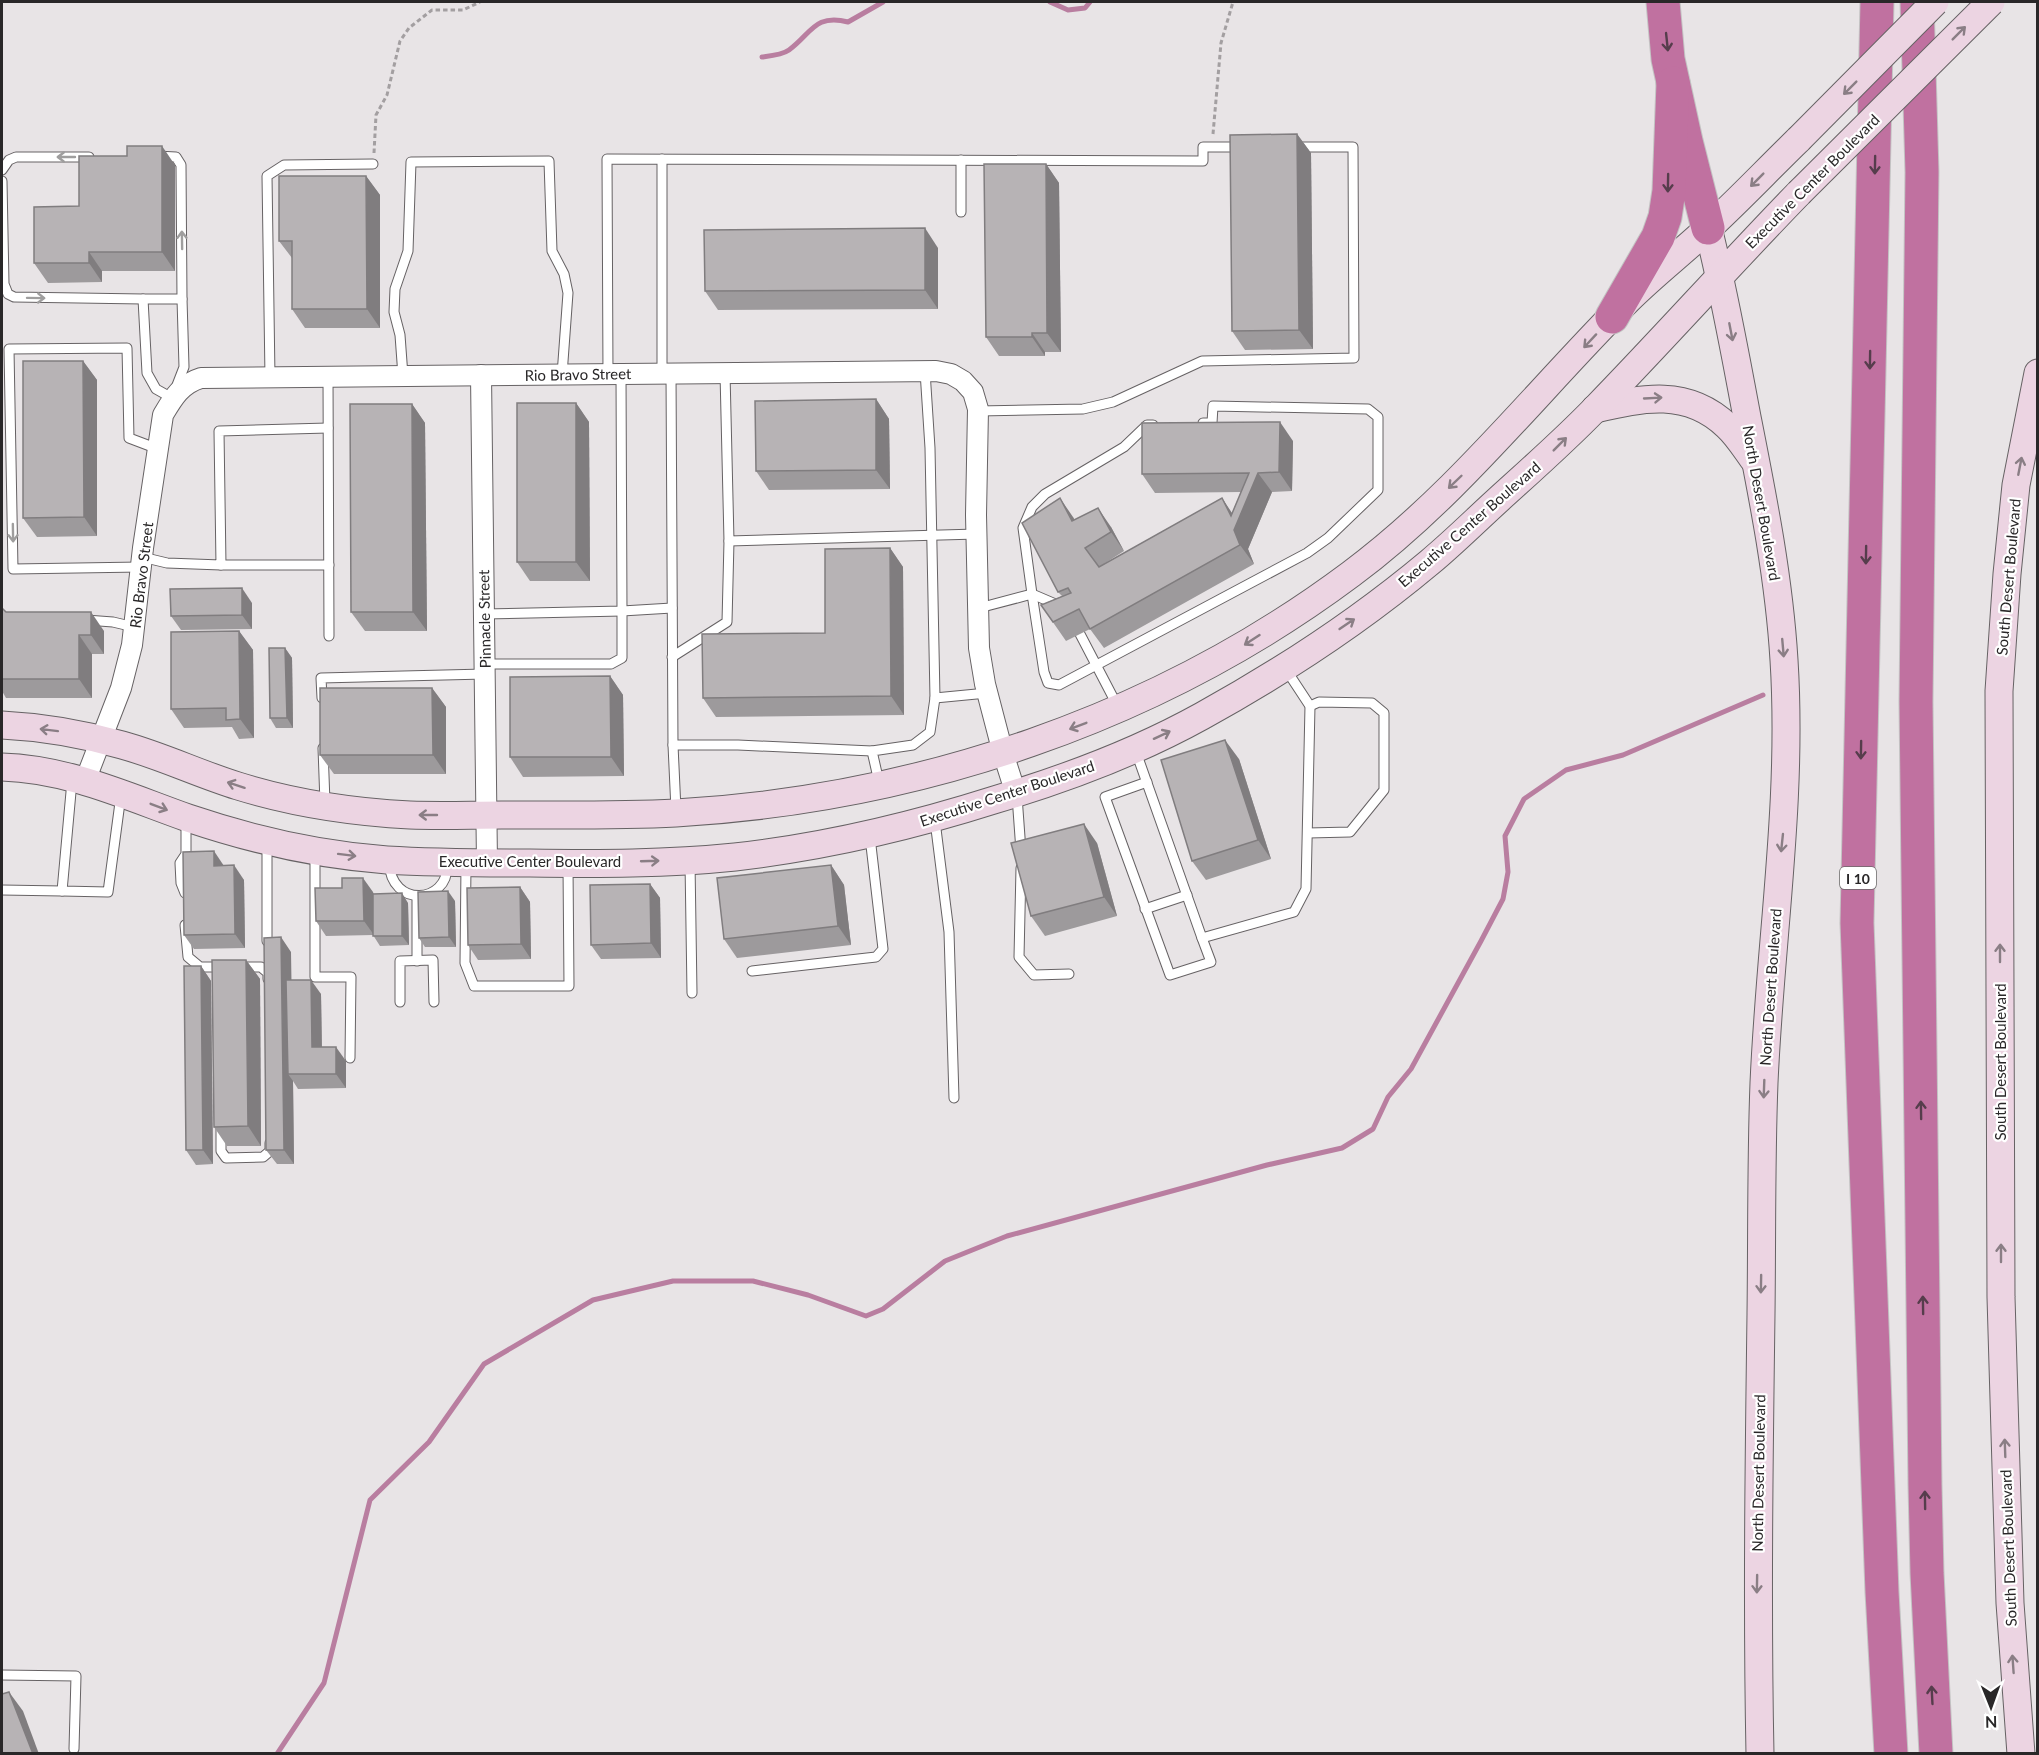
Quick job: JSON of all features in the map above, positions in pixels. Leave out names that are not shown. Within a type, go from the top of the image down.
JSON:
[{"type":"highway","points":[[1663,2],[1668,59],[1708,228]]},
{"type":"highway","name":"I 10","points":[[1877,2],[1857,923],[1882,1592],[1891,1754]]},
{"type":"highway","points":[[1917,2],[1922,172],[1916,702],[1925,1496],[1931,1687],[1936,1754]]},
{"type":"highway","points":[[1612,317],[1658,237],[1665,217],[1669,191],[1673,83]]},
{"type":"main road","points":[[2,725],[58,730],[126,746],[242,787],[325,806],[411,815],[676,813],[794,800],[880,785],[1003,753],[1120,710],[1230,653],[1291,615],[1350,575],[1405,530],[1480,457],[1630,298],[1708,228],[1935,2]]},
{"type":"main road","name":"Executive Center Boulevard","points":[[2,767],[49,771],[79,779],[186,817],[267,842],[315,851],[389,860],[466,862],[568,863],[690,860],[769,853],[934,819],[1053,782],[1199,718],[1366,612],[1433,560],[1544,459],[1595,409],[1799,193],[1991,2]]},
{"type":"main road","name":"North Desert Boulevard","points":[[1708,228],[1720,275],[1756,463],[1777,590],[1784,660],[1786,720],[1783,834],[1775,905],[1764,1084],[1757,1594],[1760,1754]]},
{"type":"main road","name":"South Desert Boulevard","points":[[2021,1754],[2009,1592],[2001,1297],[2000,691],[2007,574],[2016,485],[2037,373]]},
{"type":"main road","points":[[1595,409],[1638,399],[1679,400],[1710,414],[1726,426],[1756,463]]},
{"type":"main road","points":[[1291,615],[1313,647]]},
{"type":"street","name":"Rio Bravo Street","points":[[79,779],[100,740],[121,688],[132,645],[141,562],[163,415],[172,398],[184,385],[201,378],[925,371],[951,374],[963,381],[973,392],[978,411],[977,534],[980,648],[987,693],[1016,794]]},
{"type":"street","name":"Pinnacle Street","points":[[466,862],[486,815],[481,375]]},
{"type":"lane","points":[[322,713],[321,678],[611,664],[622,658],[607,159],[1203,161],[1203,147],[1247,147]]},
{"type":"lane","points":[[978,411],[1083,409],[1113,402],[1203,361],[1353,358],[1353,147],[1283,147]]},
{"type":"lane","points":[[143,299],[147,373],[156,389],[172,398],[184,367],[181,165],[176,157],[147,156]]},
{"type":"lane","points":[[2,170],[9,160],[16,157],[99,157]]},
{"type":"lane","points":[[662,159],[676,813]]},
{"type":"lane","points":[[961,160],[961,212]]},
{"type":"lane","points":[[404,376],[400,335],[394,312],[395,289],[408,251],[411,162],[549,161],[552,251],[564,274],[568,293],[562,375]]},
{"type":"lane","points":[[270,377],[267,176],[284,165],[373,164]]},
{"type":"lane","points":[[2,181],[3,284],[8,294],[14,297],[182,299]]},
{"type":"lane","points":[[158,449],[129,438],[127,348],[9,349],[13,569],[141,562],[329,565]]},
{"type":"lane","points":[[673,745],[738,745],[872,751],[913,745],[930,732],[935,698],[930,448],[925,371]]},
{"type":"lane","points":[[672,657],[727,622],[729,541],[725,373]]},
{"type":"lane","points":[[328,377],[330,636]]},
{"type":"lane","points":[[1158,425],[1148,425],[1124,447],[1045,494],[1032,507],[1023,528],[1044,672],[1048,683],[1059,685],[1307,553],[1328,538],[1378,490],[1378,417],[1368,409],[1213,406],[1212,423],[1191,424]]},
{"type":"lane","points":[[221,565],[219,430],[328,428]]},
{"type":"lane","points":[[729,541],[977,534]]},
{"type":"lane","points":[[978,608],[1032,594],[1058,604],[1064,611]]},
{"type":"lane","points":[[484,614],[672,608]]},
{"type":"lane","points":[[72,620],[113,622],[134,627]]},
{"type":"lane","points":[[1080,634],[1120,710]]},
{"type":"lane","points":[[1202,938],[1294,912],[1306,889],[1310,706],[1284,666]]},
{"type":"lane","points":[[935,698],[987,693]]},
{"type":"lane","points":[[1308,833],[1350,832],[1384,790],[1384,713],[1372,703],[1319,702],[1310,706]]},
{"type":"lane","points":[[323,736],[325,806]]},
{"type":"lane","points":[[1135,748],[1211,962],[1170,975],[1105,797],[1147,782]]},
{"type":"lane","points":[[872,751],[880,785]]},
{"type":"lane","points":[[62,891],[79,779]]},
{"type":"lane","points":[[2,890],[108,892],[122,793]]},
{"type":"lane","points":[[1016,794],[1021,849],[1019,957],[1034,975],[1069,974]]},
{"type":"lane","points":[[186,817],[188,858],[180,863],[188,957],[200,967],[261,967],[268,973],[268,985]]},
{"type":"lane","points":[[934,819],[949,932],[954,1098]]},
{"type":"lane","points":[[752,971],[876,957],[883,949],[870,834]]},
{"type":"lane","points":[[267,842],[267,941]]},
{"type":"lane","points":[[315,851],[315,976],[351,977],[350,1058]]},
{"type":"lane","points":[[389,860],[389,872],[394,885],[403,892],[417,897],[430,893],[440,886],[447,873],[466,862]]},
{"type":"lane","points":[[690,860],[692,993]]},
{"type":"lane","points":[[466,862],[465,963],[474,986],[569,986],[568,863]]},
{"type":"lane","points":[[185,903],[191,882]]},
{"type":"lane","points":[[1146,909],[1187,895]]},
{"type":"lane","points":[[417,897],[417,961]]},
{"type":"lane","points":[[400,1002],[400,961],[434,960],[434,1002]]},
{"type":"lane","points":[[218,967],[218,978]]},
{"type":"lane","points":[[221,1117],[221,1151],[226,1158],[263,1157],[270,1151],[269,1128]]},
{"type":"lane","points":[[2,1675],[76,1676],[74,1749]]},
{"type":"path","points":[[373,164],[376,115],[387,95],[400,41],[409,28],[432,10],[463,10],[480,2]]},
{"type":"path","points":[[1212,147],[1221,44],[1233,2]]},
{"type":"building","points":[[1297,134],[1299,330],[1232,331],[1230,135]]},
{"type":"building","points":[[127,146],[162,146],[162,252],[89,252],[89,263],[34,263],[34,207],[79,206],[79,156],[127,156]]},
{"type":"building","points":[[984,164],[1046,164],[1047,333],[1032,333],[1032,337],[986,337]]},
{"type":"building","points":[[279,176],[366,176],[367,309],[292,309],[292,241],[279,241]]},
{"type":"building","points":[[925,228],[925,290],[705,291],[704,230]]},
{"type":"building","points":[[23,361],[83,361],[84,517],[23,518]]},
{"type":"building","points":[[876,399],[876,470],[756,471],[755,401]]},
{"type":"building","points":[[517,403],[576,403],[576,562],[517,562]]},
{"type":"building","points":[[350,404],[412,404],[413,612],[351,612]]},
{"type":"building","points":[[1280,422],[1279,472],[1258,473],[1234,530],[1240,545],[1090,629],[1079,609],[1053,622],[1041,605],[1071,593],[1068,588],[1058,592],[1022,523],[1060,498],[1072,521],[1098,508],[1111,532],[1085,548],[1099,567],[1222,498],[1231,516],[1249,473],[1142,474],[1142,423]]},
{"type":"building","points":[[890,548],[891,696],[703,698],[702,634],[825,633],[825,549]]},
{"type":"building","points":[[242,588],[242,615],[171,616],[170,589]]},
{"type":"building","points":[[2,608],[6,612],[91,612],[91,635],[79,635],[79,679],[2,679]]},
{"type":"building","points":[[239,631],[240,719],[226,720],[226,708],[171,709],[171,632]]},
{"type":"building","points":[[269,648],[285,648],[287,718],[270,718]]},
{"type":"building","points":[[610,676],[611,757],[510,757],[510,677]]},
{"type":"building","points":[[320,688],[432,688],[433,755],[320,755]]},
{"type":"building","points":[[1225,740],[1258,840],[1192,861],[1161,760]]},
{"type":"building","points":[[1084,824],[1104,897],[1031,916],[1011,843]]},
{"type":"building","points":[[214,851],[214,866],[234,865],[235,934],[184,935],[183,852]]},
{"type":"building","points":[[831,865],[838,926],[724,939],[717,878]]},
{"type":"building","points":[[342,878],[363,878],[364,921],[316,921],[315,888],[342,888]]},
{"type":"building","points":[[650,884],[651,943],[591,945],[590,885]]},
{"type":"building","points":[[520,887],[521,944],[468,945],[467,888]]},
{"type":"building","points":[[448,891],[449,937],[419,938],[418,892]]},
{"type":"building","points":[[402,893],[402,936],[373,936],[373,894]]},
{"type":"building","points":[[281,937],[284,1150],[266,1150],[264,938]]},
{"type":"building","points":[[212,960],[246,960],[248,1126],[214,1127]]},
{"type":"building","points":[[184,966],[201,966],[203,1150],[186,1150]]},
{"type":"building","points":[[286,980],[311,980],[312,1047],[336,1047],[336,1074],[288,1074]]},
{"type":"building","points":[[9,1692],[33,1754],[2,1754],[2,1694]]},
{"type":"waterway","points":[[762,57],[786,52],[821,23],[828,20],[848,22],[883,2]]},
{"type":"waterway","points":[[1050,2],[1068,10],[1085,8],[1090,2]]},
{"type":"waterway","points":[[277,1754],[324,1683],[370,1500],[429,1442],[484,1364],[593,1300],[673,1281],[753,1281],[808,1295],[866,1316],[883,1309],[945,1261],[1007,1236],[1267,1165],[1342,1148],[1373,1129],[1388,1097],[1411,1069],[1503,899],[1508,872],[1505,836],[1524,799],[1566,770],[1623,755],[1763,695]]}]
